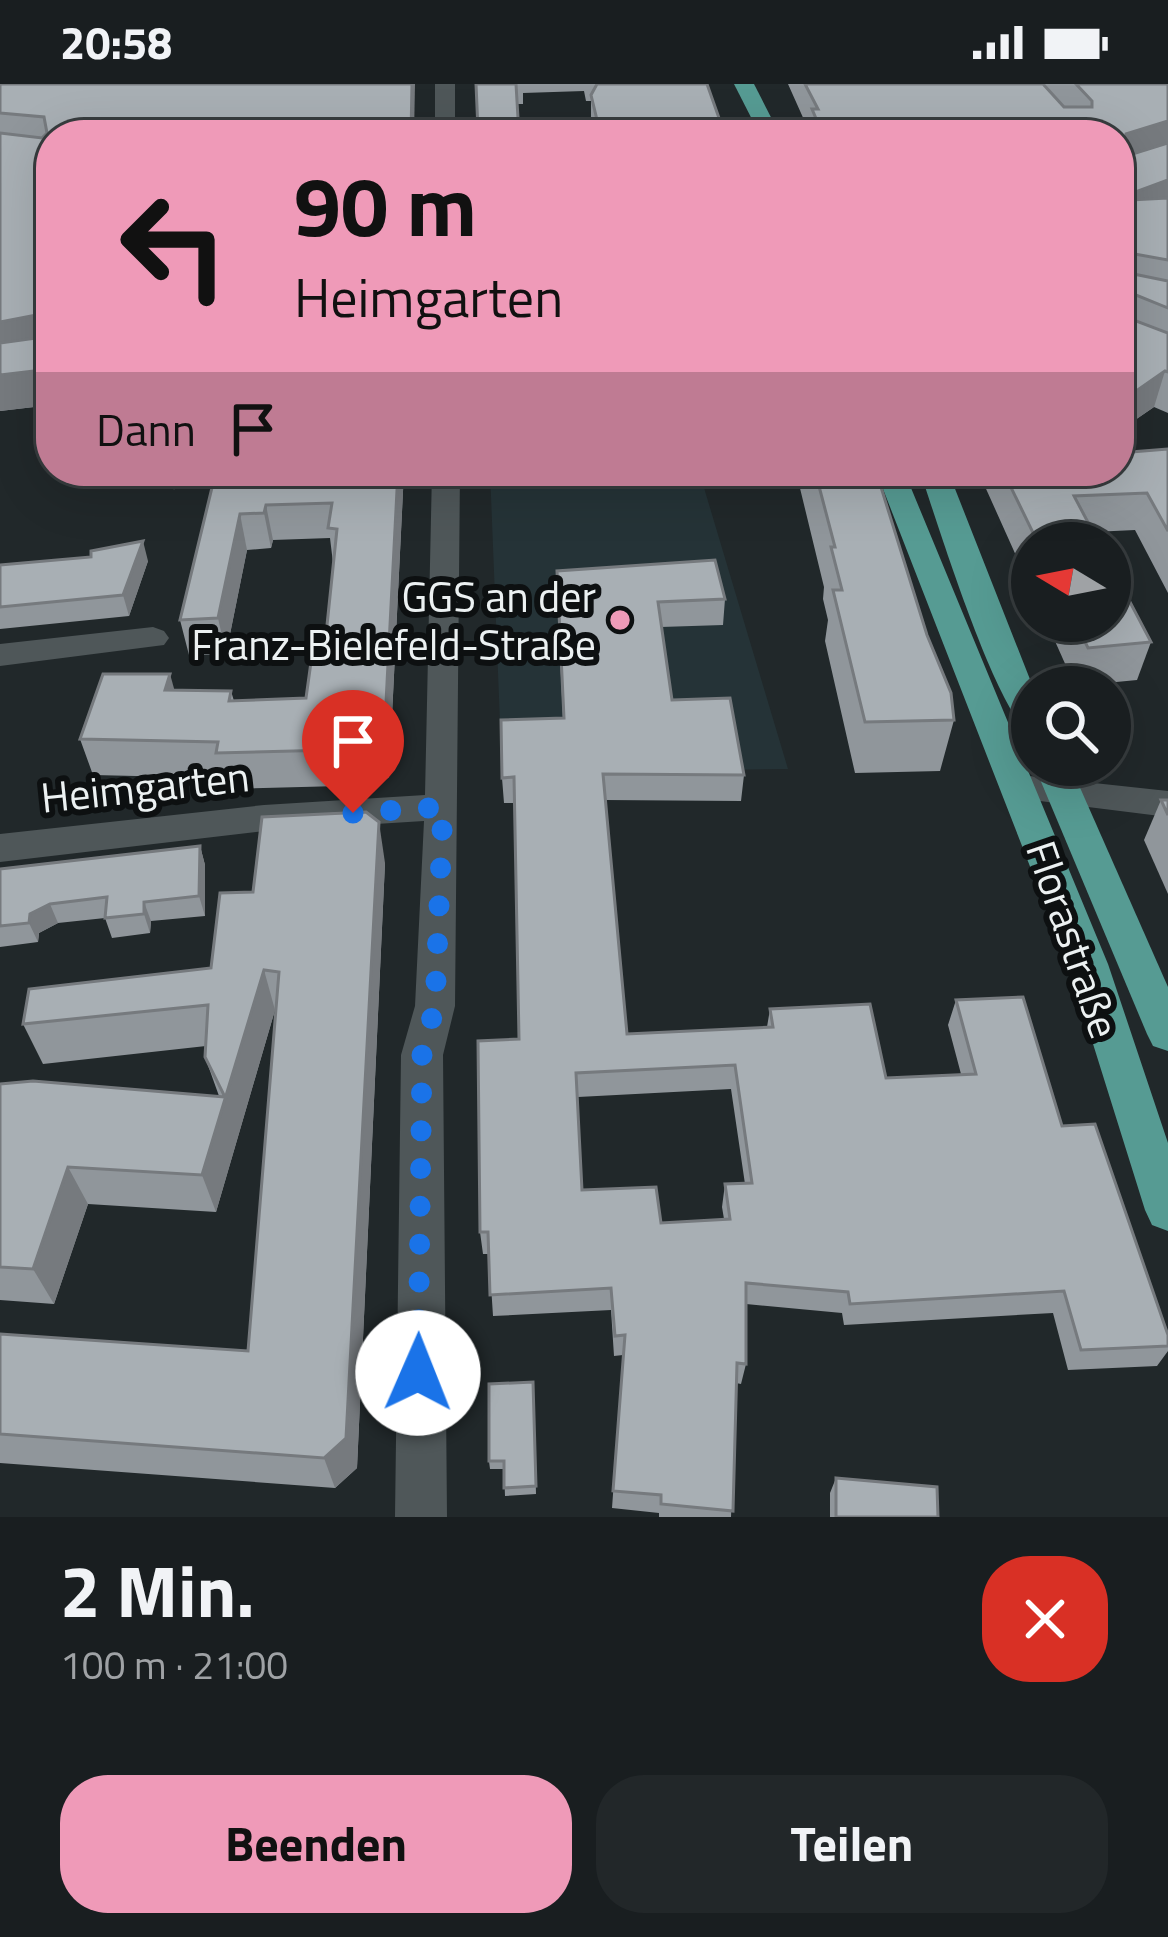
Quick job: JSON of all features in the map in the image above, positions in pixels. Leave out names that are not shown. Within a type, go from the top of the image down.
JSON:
[{"type":"main road","points":[[732,84],[740,120]]},
{"type":"main road","points":[[744,84],[762,120]]},
{"type":"main road","name":"Florastraße","points":[[898,486],[1011,713]]},
{"type":"main road","points":[[939,486],[1011,674]]},
{"type":"main road","name":"Florastraße","points":[[1046,786],[1088,964],[1168,1210]]},
{"type":"main road","name":"Florastraße","points":[[1047,786],[1168,1034]]},
{"type":"street","points":[[445,84],[445,120]]},
{"type":"street","points":[[422,1517],[417,1419],[422,1055],[435,1006],[443,807],[446,486]]},
{"type":"street","points":[[0,655],[153,638]]},
{"type":"street","points":[[1071,786],[1168,805]]},
{"type":"street","name":"Heimgarten","points":[[0,848],[264,818],[443,807]]},
{"type":"shaded area","name":"GGS an der Franz-Bielefeld-Straße","points":[[491,486],[703,486],[788,769],[502,773]]},
{"type":"building","points":[[0,84],[412,84],[411,120],[45,120],[0,113]]},
{"type":"building","points":[[476,84],[516,84],[518,120],[478,120]]},
{"type":"building","points":[[597,84],[707,84],[720,120],[597,120],[591,95]]},
{"type":"building","points":[[805,84],[1043,84],[1064,107],[1092,107],[1076,84],[1168,84],[1168,121],[1134,132],[1134,120],[817,120],[812,109],[818,109]]},
{"type":"building","points":[[0,133],[36,137],[36,315],[0,322]]},
{"type":"building","points":[[1168,143],[1168,180],[1134,193],[1134,153]]},
{"type":"building","points":[[1168,198],[1168,260],[1134,254],[1134,200]]},
{"type":"building","points":[[1134,274],[1168,281],[1168,308],[1134,294]]},
{"type":"building","points":[[1134,320],[1168,333],[1165,371],[1134,393]]},
{"type":"building","points":[[36,338],[36,371],[0,375],[0,343]]},
{"type":"building","points":[[1168,449],[1168,531],[1147,493],[1074,496],[1088,522],[1028,522],[1010,486],[1134,486],[1134,452]]},
{"type":"building","points":[[212,486],[397,486],[384,741],[373,749],[216,753],[218,742],[80,739],[103,674],[170,674],[165,690],[231,691],[229,701],[306,698],[312,655],[324,654],[337,529],[328,528],[332,503],[266,505],[264,513],[240,514],[218,618],[180,620]]},
{"type":"building","points":[[819,486],[881,486],[927,635],[951,693],[954,720],[865,722],[833,590],[842,590],[831,547],[835,547]]},
{"type":"building","points":[[143,541],[123,595],[0,607],[0,565],[91,557],[91,551]]},
{"type":"building","points":[[715,560],[725,599],[658,602],[672,700],[730,698],[744,775],[603,774],[627,1034],[773,1027],[770,1009],[870,1004],[886,1078],[976,1074],[956,1000],[1023,997],[1062,1126],[1095,1124],[1168,1346],[1081,1350],[1064,1291],[850,1304],[848,1292],[746,1283],[746,1364],[737,1363],[733,1511],[661,1504],[661,1495],[613,1491],[625,1335],[615,1336],[611,1288],[490,1295],[488,1232],[480,1232],[478,1041],[519,1039],[514,777],[502,778],[501,720],[564,718],[557,571]],"holes":[[[735,1065],[752,1183],[725,1184],[730,1219],[661,1223],[656,1187],[582,1190],[576,1073]]]},
{"type":"building","points":[[1131,604],[1151,642],[1088,648],[1085,642],[1131,642]]},
{"type":"building","points":[[366,812],[379,822],[346,1438],[324,1458],[0,1434],[0,1334],[248,1351],[279,972],[264,970],[202,1175],[68,1167],[33,1269],[0,1267],[0,1084],[33,1081],[225,1097],[205,1057],[208,1005],[23,1024],[29,989],[211,968],[220,893],[253,892],[262,817]]},
{"type":"building","points":[[200,846],[199,896],[144,902],[144,914],[105,918],[107,897],[50,904],[30,914],[29,923],[0,926],[0,869]]},
{"type":"building","points":[[533,1382],[536,1486],[504,1488],[504,1461],[489,1461],[489,1384]]},
{"type":"building","points":[[836,1478],[937,1487],[938,1517],[836,1517]]},
{"type":"place","name":"GGS an der Franz-Bielefeld-Straße","points":[[620,620]]},
{"type":"route","points":[[353,813],[443,807],[435,1006],[422,1055],[418,1373]]}]
